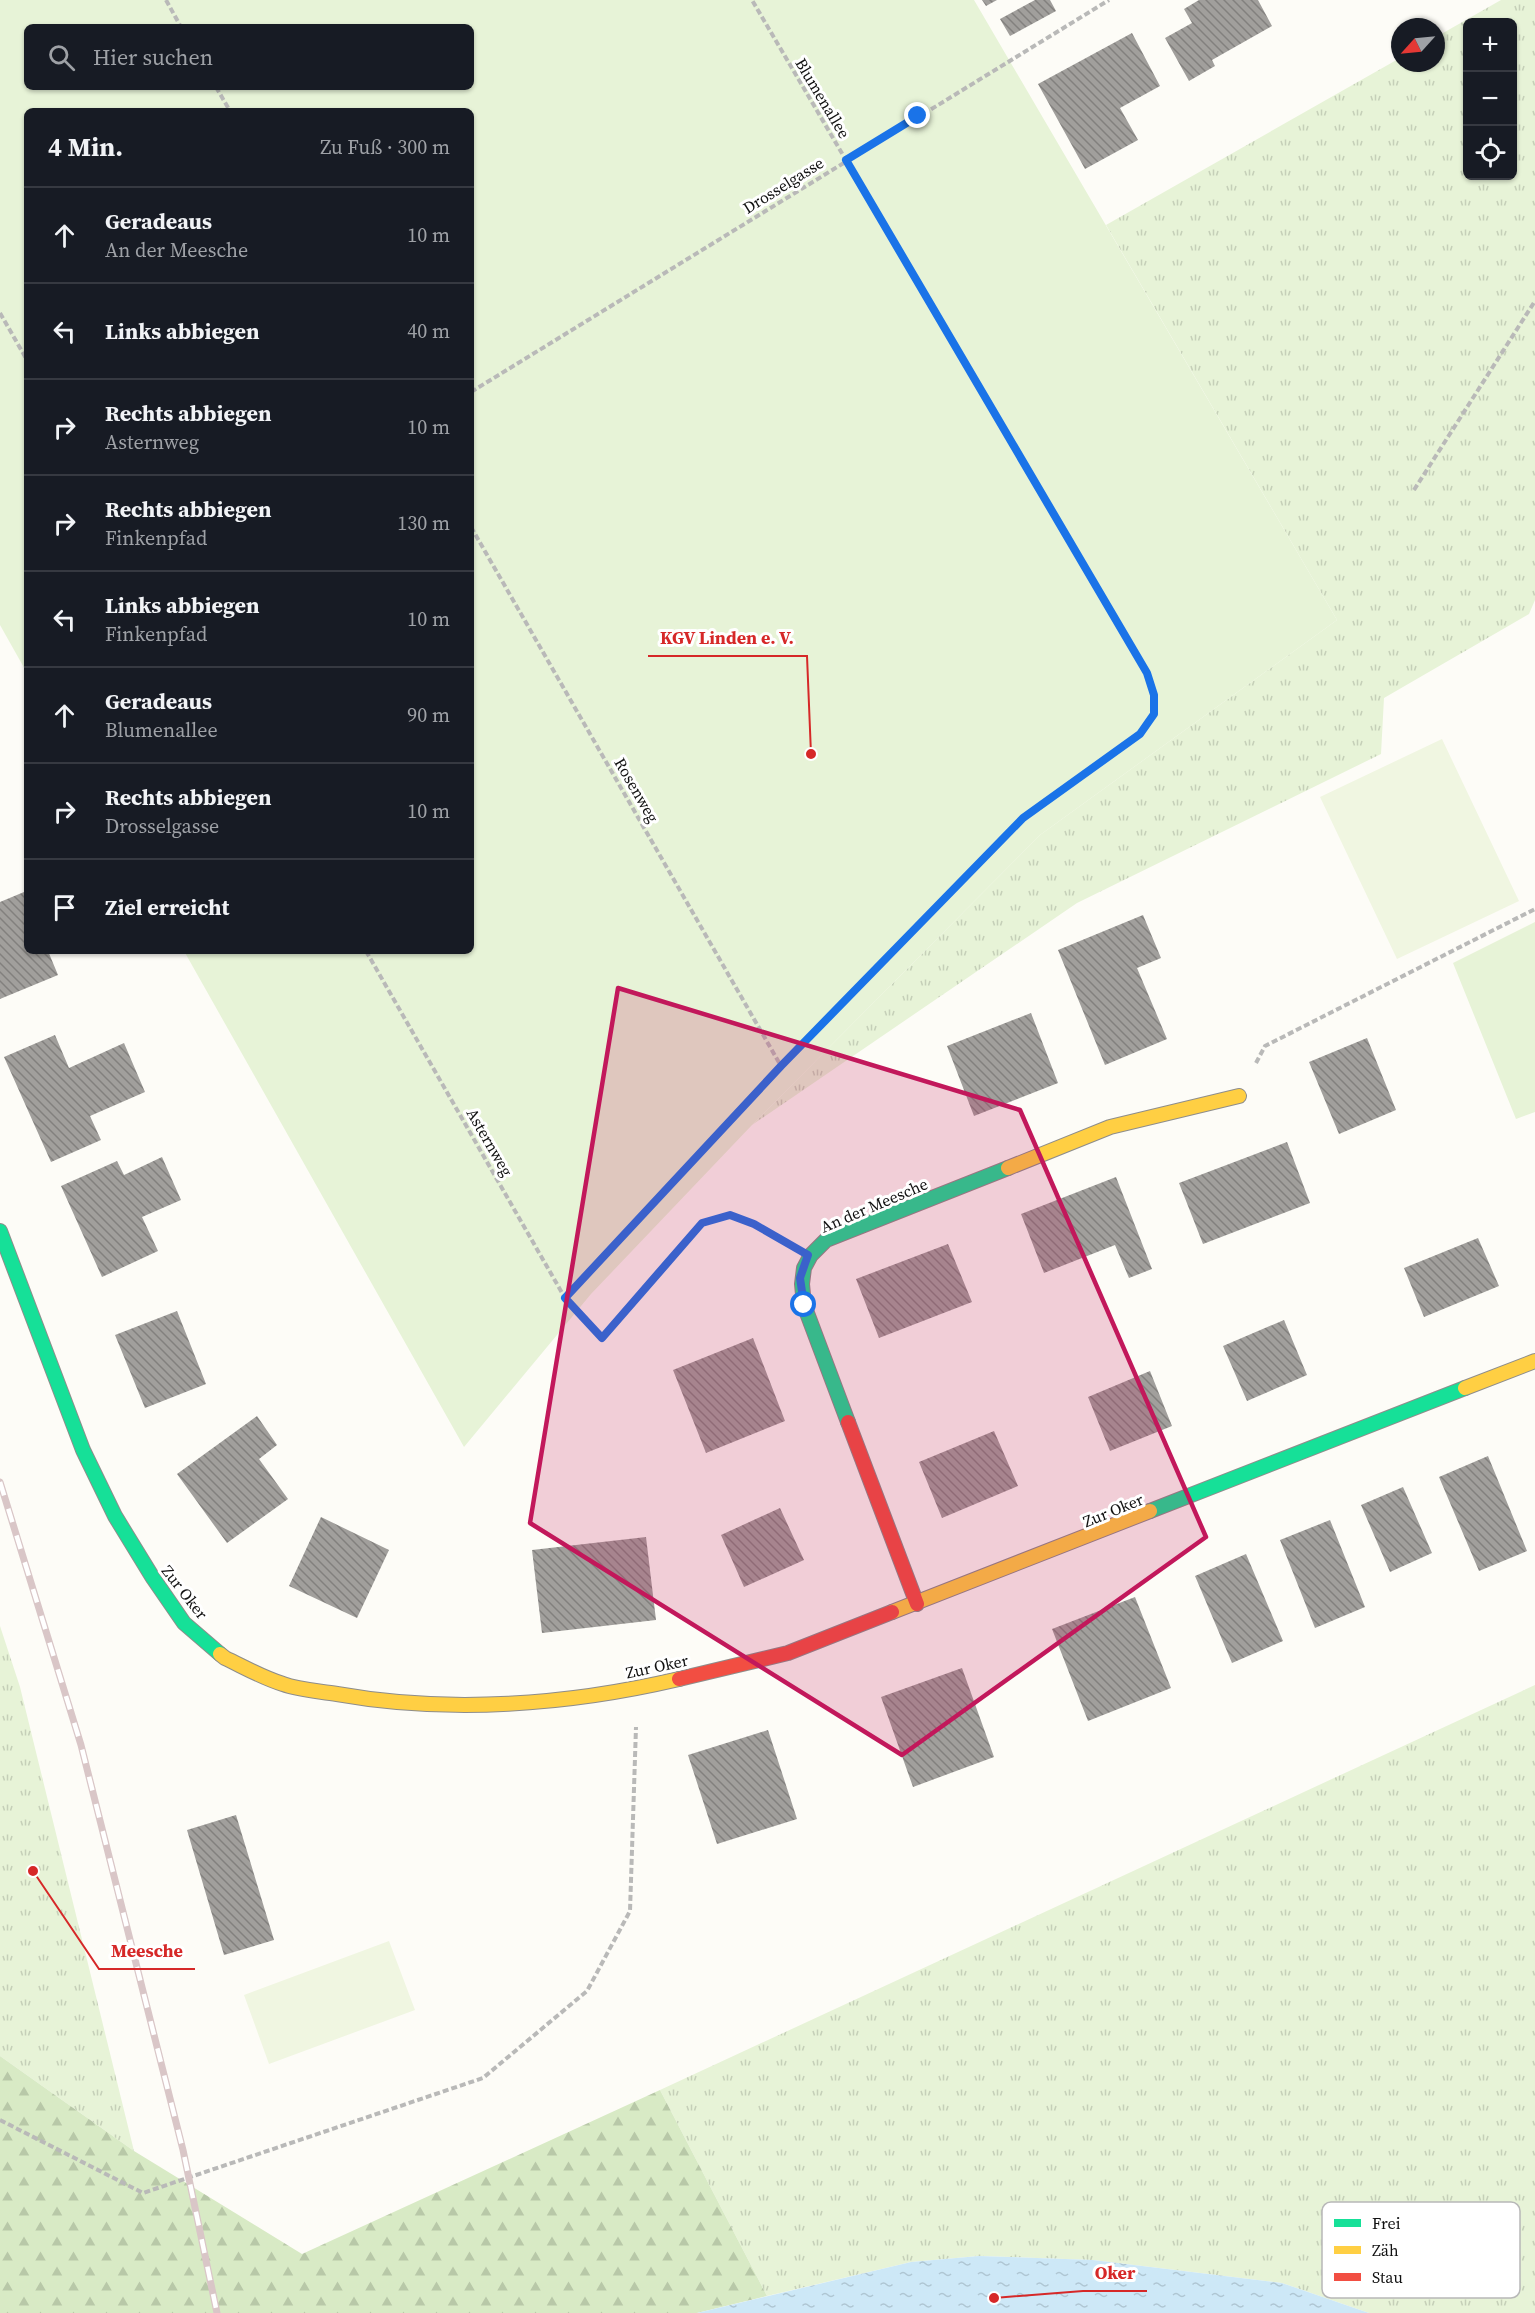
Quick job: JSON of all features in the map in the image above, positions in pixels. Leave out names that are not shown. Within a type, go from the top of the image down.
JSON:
[{"type":"street","name":"An der Meesche","points":[[808,1255],[826,1240],[1110,1127],[1239,1096]]},
{"type":"street","name":"Zur Oker","points":[[0,1231],[83,1450],[115,1516],[184,1623],[225,1658],[284,1685],[368,1700],[425,1706],[549,1701],[637,1689],[788,1653],[1535,1361]]},
{"type":"street","points":[[808,1255],[800,1278],[804,1305],[917,1604]]},
{"type":"path","points":[[166,0],[179,24]]},
{"type":"path","name":"Blumenallee","points":[[565,1298],[781,1066],[1023,818],[1140,734],[1154,714],[1154,695],[1147,673],[752,0]]},
{"type":"path","name":"Drosselgasse","points":[[474,390],[1109,0]]},
{"type":"path","points":[[218,90],[228,108]]},
{"type":"path","points":[[1414,490],[1535,301]]},
{"type":"path","points":[[0,313],[24,355]]},
{"type":"path","name":"Rosenweg","points":[[474,532],[781,1066]]},
{"type":"path","points":[[1239,1096],[1264,1046],[1535,909]]},
{"type":"path","name":"Asternweg","points":[[368,954],[565,1298],[602,1338],[702,1223],[730,1215],[754,1224],[808,1255]]},
{"type":"path","points":[[0,2120],[143,2193],[483,2078],[587,1991],[630,1911],[637,1689]]},
{"type":"highlighted area","points":[[618,988],[1020,1110],[1206,1537],[902,1755],[530,1523]]},
{"type":"green space","points":[[0,0],[974,0],[1337,620],[1040,835],[752,1125],[591,1294],[464,1447],[186,954],[474,954],[474,108],[24,108],[24,668],[0,625]]},
{"type":"green space","points":[[1501,0],[1535,0],[1535,600],[1529,614],[1384,698],[1381,754],[1077,903],[752,1125],[1040,835],[1337,620],[1106,225],[1391,63],[1391,72],[1445,72],[1445,32],[1463,22],[1463,180],[1517,180],[1517,18],[1469,18]]},
{"type":"green space","points":[[1442,739],[1519,901],[1397,959],[1320,797]]},
{"type":"green space","points":[[1535,922],[1535,1112],[1516,1119],[1453,963]]},
{"type":"green space","points":[[0,1626],[20,1687],[134,2151],[0,2056]]},
{"type":"green space","points":[[1535,1685],[1535,2313],[1369,2313],[1326,2298],[1520,2298],[1520,2202],[1322,2202],[1322,2297],[1282,2283],[1093,2260],[979,2256],[911,2262],[767,2296],[660,2090]]},
{"type":"green space","points":[[389,1941],[415,2010],[269,2064],[244,1995]]},
{"type":"green space","points":[[0,2056],[134,2151],[302,2254],[660,2090],[767,2296],[697,2313],[0,2313]]},
{"type":"water","points":[[979,2256],[1093,2260],[1282,2283],[1369,2313],[697,2313],[911,2262]]},
{"type":"building","points":[[982,0],[997,0],[986,6]]},
{"type":"building","points":[[1035,0],[1050,0],[1056,11],[1010,36],[1000,19]]},
{"type":"building","points":[[1199,0],[1258,0],[1272,26],[1212,60],[1215,66],[1189,81],[1165,38],[1192,23],[1184,9]]},
{"type":"building","points":[[1132,33],[1160,86],[1120,108],[1138,140],[1085,169],[1038,84]]},
{"type":"building","points":[[24,892],[24,954],[49,954],[58,975],[0,999],[0,902]]},
{"type":"building","points":[[1143,915],[1161,958],[1137,968],[1167,1039],[1105,1065],[1058,950]]},
{"type":"building","points":[[1031,1013],[1058,1083],[974,1116],[947,1046]]},
{"type":"building","points":[[55,1035],[69,1068],[124,1043],[145,1092],[90,1116],[101,1140],[51,1162],[4,1057]]},
{"type":"building","points":[[1367,1038],[1396,1110],[1339,1134],[1309,1062]]},
{"type":"building","points":[[1287,1142],[1310,1203],[1203,1244],[1179,1183]]},
{"type":"building","points":[[162,1157],[181,1200],[142,1217],[158,1251],[102,1277],[61,1186],[117,1161],[124,1175]]},
{"type":"building","points":[[1116,1177],[1152,1269],[1129,1278],[1115,1245],[1044,1273],[1021,1214]]},
{"type":"building","points":[[1478,1238],[1499,1286],[1424,1317],[1404,1268]]},
{"type":"building","points":[[948,1244],[972,1302],[879,1338],[856,1279]]},
{"type":"building","points":[[177,1311],[206,1384],[145,1408],[115,1335]]},
{"type":"building","points":[[1284,1320],[1307,1375],[1247,1401],[1223,1346]]},
{"type":"building","points":[[753,1338],[785,1421],[706,1453],[673,1370]]},
{"type":"building","points":[[1150,1371],[1172,1426],[1110,1451],[1088,1397]]},
{"type":"building","points":[[257,1416],[277,1445],[259,1459],[288,1499],[227,1543],[177,1474]]},
{"type":"building","points":[[994,1431],[1018,1486],[942,1518],[919,1462]]},
{"type":"building","points":[[1488,1456],[1527,1551],[1479,1571],[1439,1477]]},
{"type":"building","points":[[1403,1487],[1432,1553],[1390,1572],[1361,1505]]},
{"type":"building","points":[[780,1508],[804,1560],[744,1587],[721,1535]]},
{"type":"building","points":[[321,1517],[389,1550],[357,1618],[289,1586]]},
{"type":"building","points":[[1330,1520],[1365,1607],[1315,1628],[1280,1540]]},
{"type":"building","points":[[646,1537],[656,1620],[542,1633],[532,1550]]},
{"type":"building","points":[[1246,1554],[1283,1641],[1232,1663],[1195,1576]]},
{"type":"building","points":[[1135,1597],[1171,1688],[1088,1721],[1052,1629]]},
{"type":"building","points":[[962,1668],[994,1757],[913,1787],[881,1697]]},
{"type":"building","points":[[768,1730],[797,1819],[717,1844],[688,1755]]},
{"type":"building","points":[[236,1815],[274,1940],[224,1955],[187,1830]]},
{"type":"railway","points":[[0,1482],[81,1745],[183,2150],[217,2313]]},
{"type":"traffic: fast","points":[[848,1422],[804,1305],[802,1284],[804,1268],[811,1255],[826,1240],[1008,1168]]},
{"type":"traffic: fast","points":[[0,1231],[83,1450],[115,1516],[184,1623],[220,1654]]},
{"type":"traffic: fast","points":[[1150,1511],[1465,1388]]},
{"type":"traffic: slow","points":[[1008,1168],[1110,1127],[1239,1096]]},
{"type":"traffic: slow","points":[[1465,1388],[1535,1361]]},
{"type":"traffic: slow","points":[[892,1612],[1150,1511]]},
{"type":"traffic: slow","points":[[220,1654],[261,1676],[296,1688],[422,1704],[508,1704],[552,1700],[637,1688],[679,1679]]},
{"type":"traffic: jam","points":[[848,1422],[917,1604]]},
{"type":"traffic: jam","points":[[679,1679],[788,1653],[892,1612]]},
{"type":"place","name":"KGV Linden e. V.","points":[[811,754]]},
{"type":"place","name":"Meesche","points":[[33,1871]]},
{"type":"place","name":"Oker","points":[[994,2298]]},
{"type":"route","points":[[804,1305],[800,1278],[808,1255],[754,1224],[730,1215],[702,1223],[602,1338],[565,1298],[781,1066],[1023,818],[1140,734],[1154,714],[1154,695],[1147,673],[846,160],[918,116]]}]
